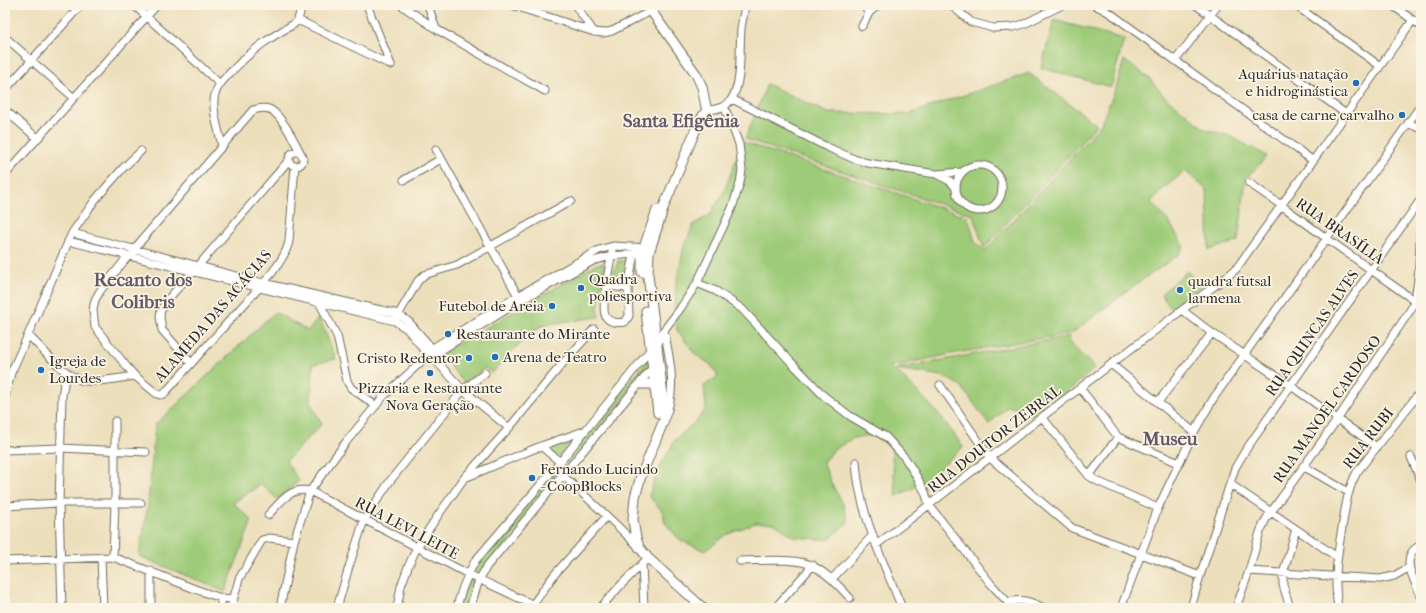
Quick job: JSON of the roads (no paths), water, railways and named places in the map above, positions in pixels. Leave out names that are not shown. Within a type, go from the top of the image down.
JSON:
[{"type":"main road","points":[[649,8],[688,63],[705,109],[659,207],[644,251],[642,271],[655,365],[663,395],[664,420],[641,476],[635,497],[633,520],[636,538],[645,561],[703,608]]},
{"type":"main road","points":[[655,365],[654,384],[659,431]]},
{"type":"main road","points":[[641,384],[654,384]]},
{"type":"street","points":[[5,90],[81,5]]},
{"type":"street","points":[[134,5],[220,84]]},
{"type":"street","points":[[5,175],[157,5]]},
{"type":"street","points":[[222,146],[214,110],[215,95],[220,84],[258,46],[298,20],[302,5]]},
{"type":"street","points":[[298,20],[391,65],[367,5]]},
{"type":"street","points":[[401,5],[436,29],[545,91]]},
{"type":"street","points":[[428,5],[436,29]]},
{"type":"street","points":[[512,5],[594,32],[603,33],[612,31],[649,8]]},
{"type":"street","points":[[575,5],[594,32]]},
{"type":"street","points":[[705,109],[717,109],[724,106],[732,99],[736,89],[739,72],[741,30],[745,5]]},
{"type":"street","points":[[863,5],[869,13]]},
{"type":"street","points":[[862,26],[869,13],[878,5]]},
{"type":"street","points":[[951,5],[971,22],[992,28],[1013,27],[1024,24],[1062,5]]},
{"type":"street","points":[[1095,5],[1110,13],[1312,160]]},
{"type":"street","points":[[1196,5],[1346,114]]},
{"type":"street","points":[[1175,61],[1218,5]]},
{"type":"street","points":[[1294,5],[1380,66]]},
{"type":"street","points":[[1392,5],[1421,26]]},
{"type":"street","name":"RUA DOUTOR ZEBRAL","points":[[876,545],[1236,269],[1312,160],[1413,20]]},
{"type":"street","points":[[5,37],[74,98]]},
{"type":"street","points":[[732,99],[854,159],[868,163],[936,174],[962,172]]},
{"type":"street","points":[[1121,608],[1158,508],[1194,432],[1213,399],[1421,105]]},
{"type":"street","points":[[457,608],[468,574],[475,561],[560,462],[653,349],[664,330],[697,283],[732,208],[742,175],[739,144],[724,106]]},
{"type":"street","name":"ALAMEDA DAS ACÁCIAS","points":[[293,163],[287,249],[283,258],[261,285],[164,394],[160,395],[135,376],[95,327],[93,310],[95,300],[100,291],[253,110],[260,108],[273,111],[289,131],[300,152]]},
{"type":"street","points":[[5,110],[37,138]]},
{"type":"street","points":[[1408,123],[1421,129]]},
{"type":"street","points":[[289,131],[293,163]]},
{"type":"street","points":[[436,149],[489,247],[518,296]]},
{"type":"street","points":[[5,396],[11,374],[68,241],[95,200],[123,168],[142,151]]},
{"type":"street","points":[[191,363],[162,330],[160,317],[161,310],[168,299],[283,166],[293,163],[302,164],[304,160],[300,152],[296,151],[293,163]]},
{"type":"street","points":[[404,180],[441,158]]},
{"type":"street","points":[[979,165],[988,167],[995,172],[1000,179],[1002,188],[1000,197],[995,204],[988,209],[979,211],[970,209],[962,204],[957,197],[956,188],[957,179],[962,172],[970,167],[979,165]]},
{"type":"street","points":[[936,174],[950,181],[956,188]]},
{"type":"street","name":"RUA BRASÍLIA","points":[[1248,183],[1282,205],[1415,301]]},
{"type":"street","name":"RUA QUINCAS ALVES","points":[[1191,608],[1235,468],[1245,451],[1292,386],[1421,199]]},
{"type":"street","points":[[396,317],[418,281],[424,275],[457,265],[571,202]]},
{"type":"street","name":"RUA MANOEL CARDOSO","points":[[1236,608],[1249,571],[1260,532],[1271,511],[1337,420],[1408,316],[1415,301],[1421,222]]},
{"type":"street","points":[[72,234],[131,253]]},
{"type":"street","points":[[68,241],[131,253],[196,268],[396,317],[464,390],[509,428]]},
{"type":"street","points":[[280,608],[294,541],[310,490],[346,442],[383,398],[431,353],[518,296],[599,250],[613,246],[644,251]]},
{"type":"street","points":[[613,246],[603,311],[606,317],[618,324],[625,322],[629,316],[628,288],[644,251]]},
{"type":"street","points":[[431,353],[520,301],[593,261],[611,256],[644,251]]},
{"type":"street","points":[[697,283],[716,291],[742,309],[824,396],[850,416],[886,437],[906,458],[925,492],[929,505],[991,584],[1011,605],[1020,600],[1029,601],[1044,608]]},
{"type":"street","points":[[261,285],[319,302],[396,317]]},
{"type":"street","points":[[606,286],[628,288]]},
{"type":"street","points":[[319,302],[337,336],[347,381],[351,388],[376,406]]},
{"type":"street","points":[[1182,310],[1212,333],[1292,386],[1337,420],[1377,447]]},
{"type":"street","points":[[397,608],[401,586],[417,547],[465,477],[594,329]]},
{"type":"street","points":[[664,330],[670,364],[672,392],[669,408],[664,420]]},
{"type":"street","points":[[1158,402],[1212,333]]},
{"type":"street","points":[[28,335],[66,372],[77,379],[85,381],[135,376]]},
{"type":"street","points":[[1111,364],[1194,432]]},
{"type":"street","points":[[470,608],[479,580],[487,566],[641,384],[655,365]]},
{"type":"street","points":[[62,608],[59,503],[62,396],[66,372]]},
{"type":"street","points":[[337,608],[364,520],[390,481],[464,390],[485,372]]},
{"type":"street","points":[[940,386],[990,458],[1072,528],[1200,576]]},
{"type":"street","points":[[1080,388],[1118,437],[1179,463]]},
{"type":"street","name":"RUA RUBI","points":[[1338,608],[1335,592],[1337,557],[1348,492],[1352,481],[1357,472],[1421,391]]},
{"type":"street","points":[[1042,417],[1089,476],[1158,508]]},
{"type":"street","points":[[113,557],[115,503],[115,421]]},
{"type":"street","points":[[465,477],[541,446],[586,430]]},
{"type":"street","points":[[1089,476],[1118,437]]},
{"type":"street","points":[[541,446],[560,462]]},
{"type":"street","points":[[5,450],[60,448],[146,452]]},
{"type":"street","points":[[1411,457],[1421,482]]},
{"type":"street","points":[[856,462],[860,493],[872,535],[902,608]]},
{"type":"street","points":[[1303,466],[1348,492]]},
{"type":"street","points":[[554,468],[639,547]]},
{"type":"street","points":[[1230,484],[1337,557]]},
{"type":"street","points":[[268,515],[290,493],[301,489],[310,490]]},
{"type":"street","name":"RUA LEVI LEITE","points":[[310,490],[479,580],[531,606],[540,608]]},
{"type":"street","points":[[5,506],[59,503],[141,503]]},
{"type":"street","points":[[531,606],[554,575],[607,516]]},
{"type":"street","points":[[1290,608],[1283,585],[1282,574],[1296,529]]},
{"type":"street","points":[[832,579],[872,535]]},
{"type":"street","points":[[231,608],[239,579],[262,540],[269,538],[294,541]]},
{"type":"street","points":[[1421,545],[1412,552],[1409,557],[1408,568],[1421,596]]},
{"type":"street","points":[[102,557],[103,608]]},
{"type":"street","points":[[5,561],[113,557],[221,598],[233,599]]},
{"type":"street","points":[[600,608],[645,561]]},
{"type":"street","points":[[644,608],[645,561]]},
{"type":"street","points":[[740,562],[789,561],[813,565],[832,579],[850,598]]},
{"type":"street","points":[[775,608],[813,565]]},
{"type":"street","points":[[1249,571],[1335,577],[1387,578],[1394,576],[1408,568]]},
{"type":"street","points":[[151,571],[152,608]]},
{"type":"street","points":[[5,594],[6,608]]},
{"type":"street","points":[[220,608],[221,598]]},
{"type":"place","name":"Aquárius natação e hidroginástica","points":[[1356,83]]},
{"type":"place","name":"casa de carne carvalho","points":[[1402,115]]},
{"type":"place","name":"Quadra poliesportiva","points":[[581,288]]},
{"type":"place","name":"quadra futsal larmena","points":[[1180,290]]},
{"type":"place","name":"Futebol de Areia","points":[[552,306]]},
{"type":"place","name":"Restaurante do Mirante","points":[[448,334]]},
{"type":"place","name":"Arena de Teatro","points":[[495,357]]},
{"type":"place","name":"Cristo Redentor","points":[[469,358]]},
{"type":"place","name":"Igreja de Lourdes","points":[[41,370]]},
{"type":"place","name":"Pizzaria e Restaurante Nova Geração","points":[[430,373]]},
{"type":"place","name":"Fernando Lucindo - CoopBlocks","points":[[532,478]]},
{"type":"district","name":"Santa Efigênia","points":[[681,120]]},
{"type":"district","name":"Recanto dos Colibris","points":[[143,290]]},
{"type":"district","name":"Museu","points":[[1170,438]]}]
